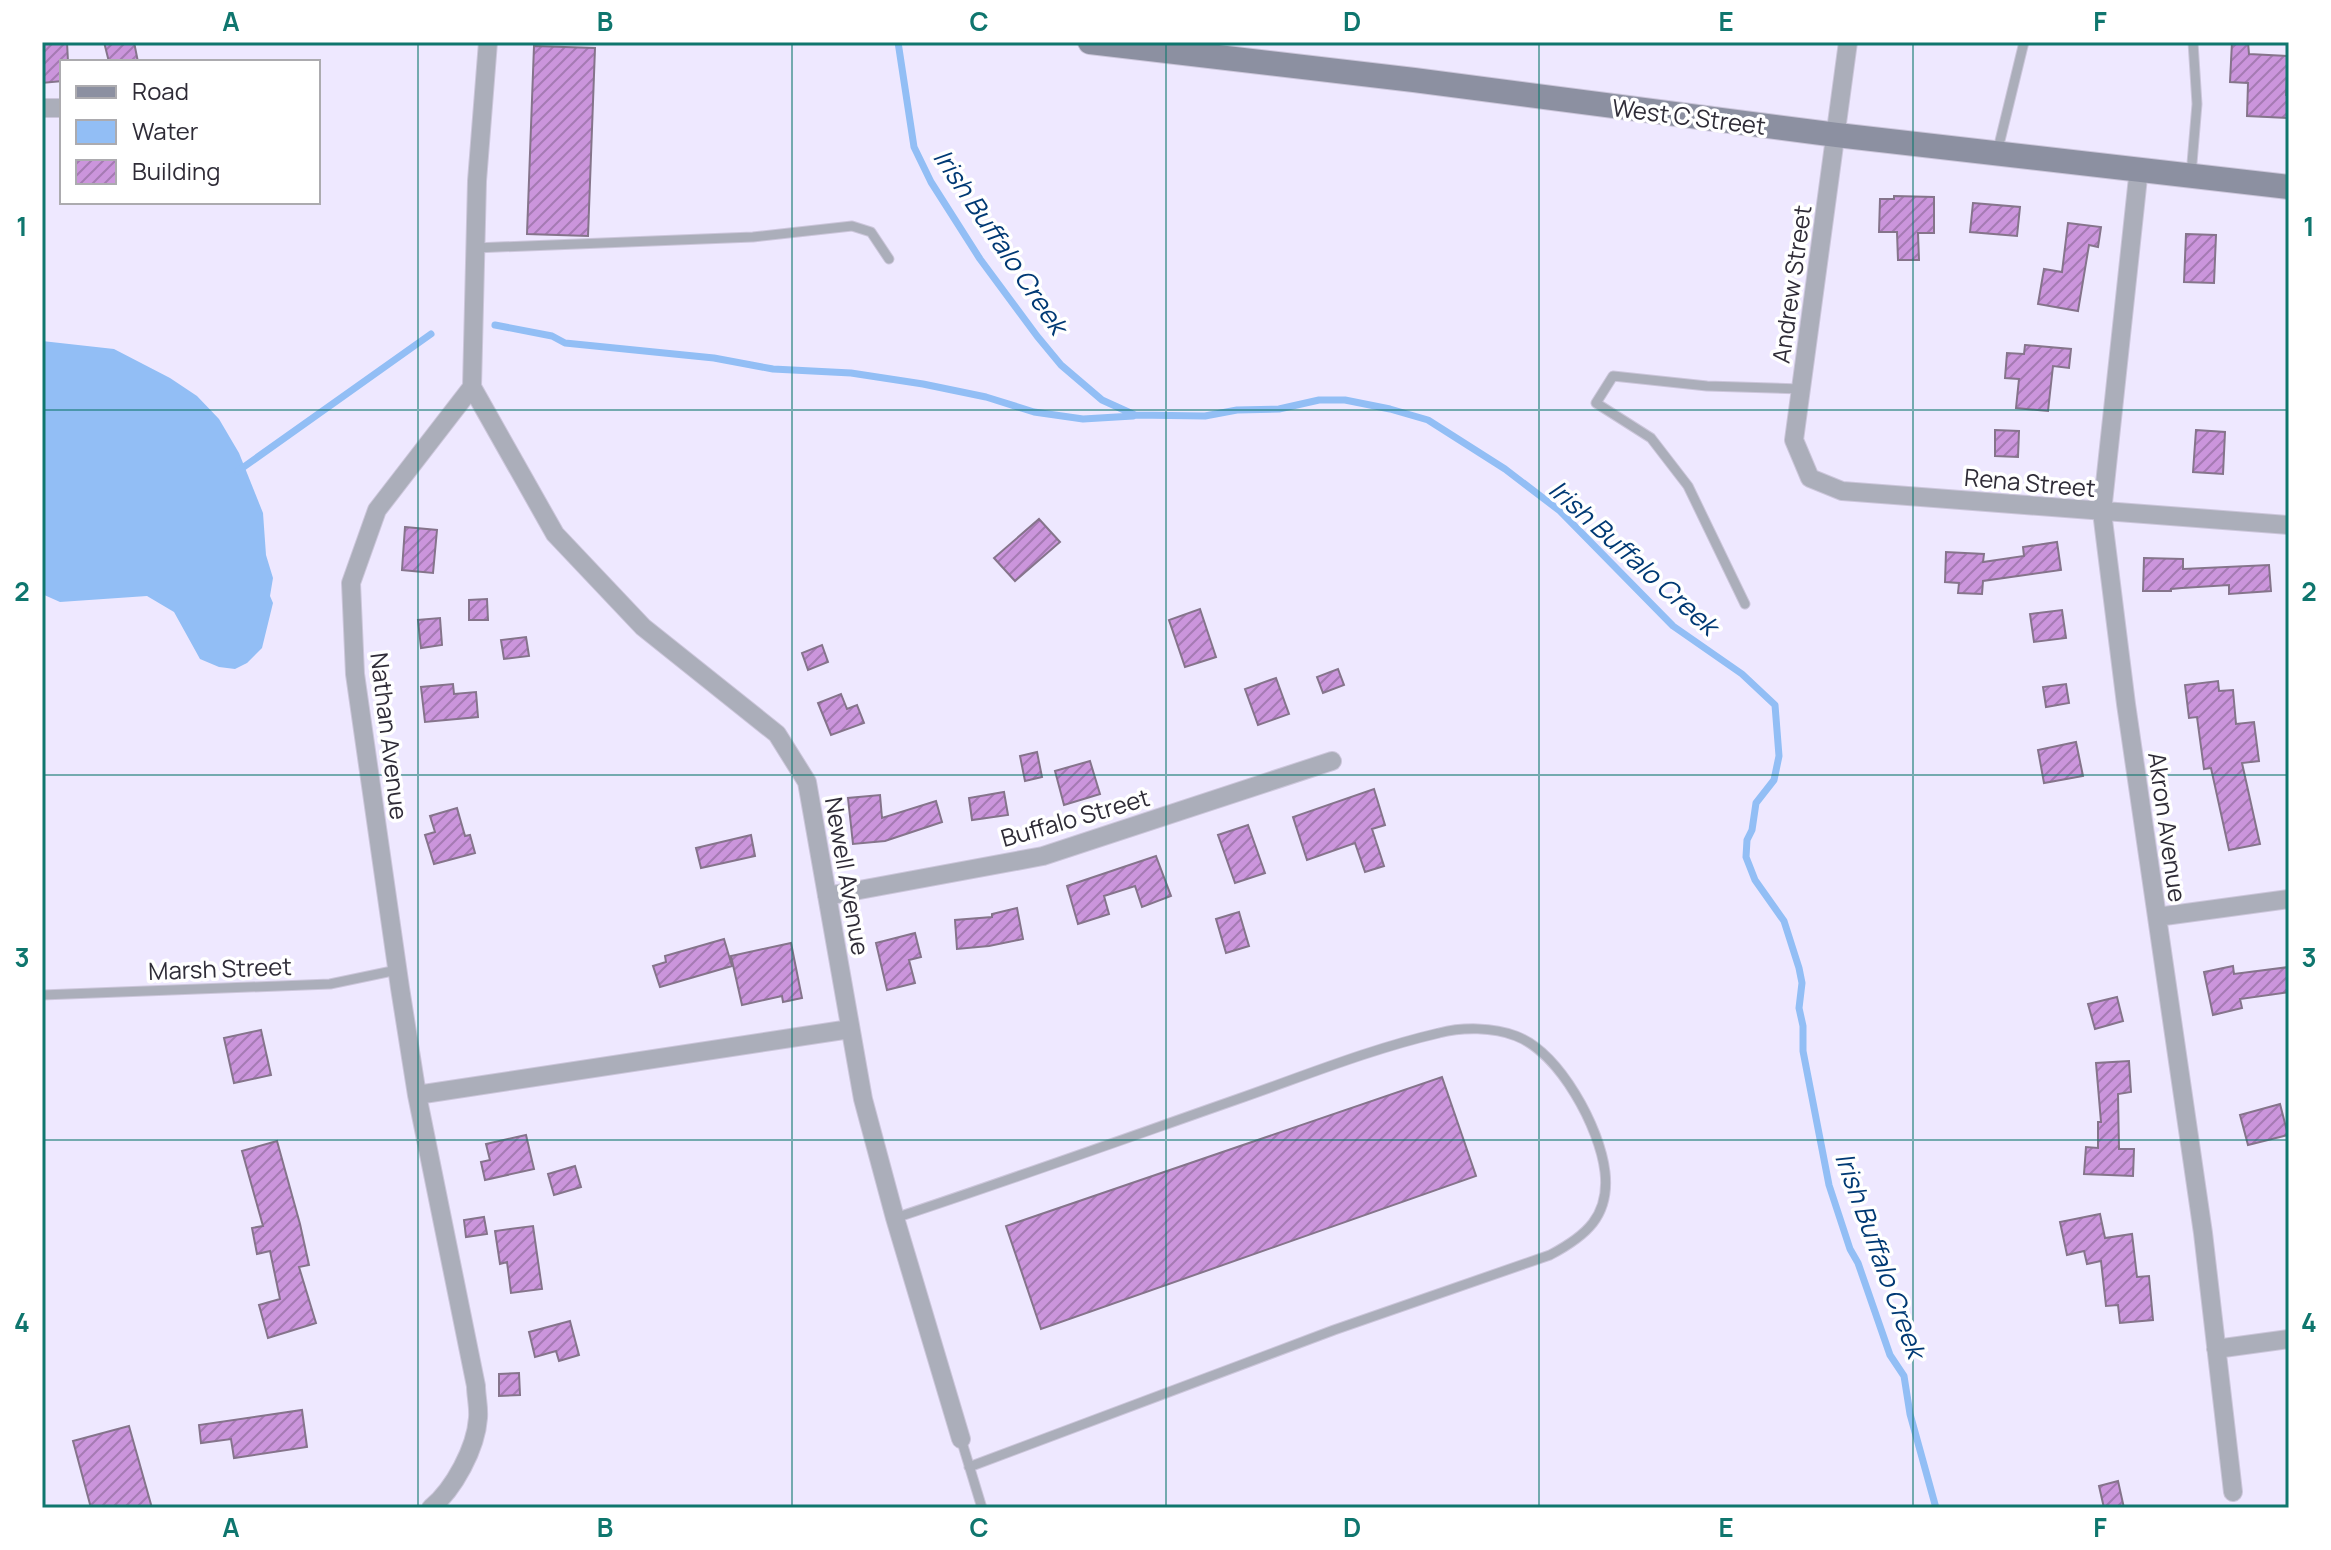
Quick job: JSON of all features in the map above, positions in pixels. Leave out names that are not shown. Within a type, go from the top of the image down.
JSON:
[{"type":"main road","name":"West C Street","points":[[1090,42],[1837,135],[2289,187]]},
{"type":"street","points":[[472,387],[477,181],[488,42]]},
{"type":"street","name":"Andrew Street","points":[[1794,440],[1848,42]]},
{"type":"street","name":"Akron Avenue","points":[[2139,168],[2102,512],[2118,650],[2203,1233],[2233,1492]]},
{"type":"street","name":"Newell Avenue","points":[[472,387],[555,534],[643,627],[777,734],[807,782],[863,1099],[961,1439]]},
{"type":"street","name":"Nathan Avenue","points":[[431,1508],[443,1498],[465,1462],[478,1420],[476,1386],[417,1095],[397,970],[355,674],[351,583],[377,510],[472,387]]},
{"type":"street","name":"Rena Street","points":[[1794,440],[1810,478],[1842,491],[2289,525]]},
{"type":"street","name":"Buffalo Street","points":[[827,896],[1043,856],[1332,761]]},
{"type":"street","points":[[2157,917],[2289,899]]},
{"type":"street","points":[[417,1095],[850,1029]]},
{"type":"street","points":[[2216,1349],[2289,1339]]},
{"type":"lane","points":[[1997,153],[2024,42]]},
{"type":"lane","points":[[2191,175],[2197,104],[2193,42]]},
{"type":"lane","points":[[475,248],[753,237],[852,226],[871,232],[889,259]]},
{"type":"lane","points":[[1745,604],[1688,486],[1651,438],[1596,403],[1613,376],[1707,386],[1801,389]]},
{"type":"lane","name":"Marsh Street","points":[[42,995],[330,984],[397,970]]},
{"type":"lane","points":[[895,1218],[1335,1065],[1440,1032],[1478,1029],[1516,1036],[1546,1055],[1566,1077],[1603,1153],[1607,1186],[1599,1217],[1575,1242],[1550,1255],[1334,1330],[969,1467]]},
{"type":"lane","points":[[961,1439],[982,1508]]},
{"type":"water","points":[[42,341],[114,349],[197,396],[219,419],[239,453],[263,513],[266,555],[273,578],[270,596],[273,603],[262,648],[247,663],[235,669],[219,667],[200,659],[174,612],[147,596],[60,602],[42,594]]},
{"type":"building","points":[[42,42],[67,42],[68,60],[60,60],[60,81],[42,83]]},
{"type":"building","points":[[104,42],[134,42],[138,60],[108,60]]},
{"type":"building","points":[[2232,42],[2248,42],[2249,54],[2288,56],[2286,95],[2289,96],[2289,118],[2247,116],[2248,83],[2230,82]]},
{"type":"building","points":[[534,46],[595,48],[588,236],[527,234]]},
{"type":"building","points":[[1894,196],[1934,197],[1934,233],[1918,233],[1919,260],[1898,260],[1897,232],[1879,232],[1880,199],[1894,199]]},
{"type":"building","points":[[1973,203],[2020,207],[2017,236],[1970,232]]},
{"type":"building","points":[[2068,223],[2101,227],[2098,247],[2089,245],[2078,311],[2038,304],[2044,269],[2062,272]]},
{"type":"building","points":[[2186,234],[2216,235],[2214,283],[2184,282]]},
{"type":"building","points":[[2025,345],[2071,349],[2069,368],[2053,366],[2048,411],[2016,408],[2019,379],[2005,378],[2007,353],[2024,354]]},
{"type":"building","points":[[1995,430],[2019,431],[2018,457],[1995,456]]},
{"type":"building","points":[[2196,430],[2225,432],[2223,474],[2193,472]]},
{"type":"building","points":[[1039,519],[1060,542],[1015,581],[994,558]]},
{"type":"building","points":[[405,527],[437,530],[433,573],[402,570]]},
{"type":"building","points":[[2057,542],[2061,570],[1983,581],[1982,594],[1958,593],[1959,583],[1945,582],[1946,552],[1984,554],[1983,562],[2024,556],[2023,547]]},
{"type":"building","points":[[2144,558],[2183,559],[2183,569],[2269,565],[2271,591],[2229,594],[2229,585],[2143,591]]},
{"type":"building","points":[[487,599],[488,620],[469,620],[469,600]]},
{"type":"building","points":[[1200,609],[1216,657],[1185,667],[1169,620]]},
{"type":"building","points":[[2062,610],[2066,638],[2034,642],[2030,614]]},
{"type":"building","points":[[440,618],[442,645],[421,648],[418,620]]},
{"type":"building","points":[[526,637],[529,656],[504,659],[501,640]]},
{"type":"building","points":[[822,645],[828,662],[808,670],[802,653]]},
{"type":"building","points":[[1338,669],[1344,685],[1323,693],[1317,677]]},
{"type":"building","points":[[1276,678],[1289,714],[1258,725],[1245,689]]},
{"type":"building","points":[[2218,681],[2219,691],[2233,690],[2236,724],[2254,722],[2259,761],[2242,763],[2260,844],[2229,850],[2211,768],[2204,769],[2197,717],[2189,718],[2185,685]]},
{"type":"building","points":[[453,684],[454,694],[476,692],[478,717],[425,722],[421,687]]},
{"type":"building","points":[[2066,684],[2069,703],[2046,707],[2043,687]]},
{"type":"building","points":[[841,694],[847,709],[857,705],[864,723],[831,735],[818,703]]},
{"type":"building","points":[[2076,742],[2083,776],[2044,783],[2038,750]]},
{"type":"building","points":[[1037,752],[1042,777],[1025,781],[1020,756]]},
{"type":"building","points":[[1090,761],[1100,794],[1064,805],[1055,771]]},
{"type":"building","points":[[1374,789],[1385,825],[1372,829],[1384,866],[1365,872],[1355,843],[1307,860],[1293,817]]},
{"type":"building","points":[[1004,792],[1008,815],[972,820],[969,798]]},
{"type":"building","points":[[880,795],[882,818],[936,801],[942,822],[885,841],[853,844],[848,798]]},
{"type":"building","points":[[457,808],[465,836],[470,835],[475,853],[434,864],[425,835],[435,832],[430,816]]},
{"type":"building","points":[[1248,825],[1265,873],[1235,883],[1218,835]]},
{"type":"building","points":[[751,835],[755,856],[701,868],[696,848]]},
{"type":"building","points":[[1156,856],[1171,896],[1142,907],[1135,886],[1104,896],[1109,914],[1078,924],[1067,886]]},
{"type":"building","points":[[1017,908],[1023,939],[957,949],[955,920],[992,917],[992,914]]},
{"type":"building","points":[[1239,912],[1249,946],[1226,953],[1216,919]]},
{"type":"building","points":[[915,933],[921,957],[909,960],[915,983],[887,990],[876,943]]},
{"type":"building","points":[[724,939],[732,966],[660,987],[653,966],[666,962],[665,956]]},
{"type":"building","points":[[791,943],[802,998],[783,1002],[782,996],[742,1005],[731,956]]},
{"type":"building","points":[[2233,966],[2234,974],[2289,967],[2289,992],[2240,999],[2242,1008],[2213,1015],[2204,972]]},
{"type":"building","points":[[2117,997],[2123,1021],[2095,1029],[2088,1004]]},
{"type":"building","points":[[261,1030],[271,1075],[234,1083],[224,1038]]},
{"type":"building","points":[[2129,1061],[2131,1092],[2118,1094],[2119,1149],[2134,1149],[2133,1176],[2084,1174],[2086,1147],[2098,1148],[2098,1122],[2101,1122],[2096,1063]]},
{"type":"building","points":[[1442,1077],[1476,1176],[1041,1329],[1006,1226]]},
{"type":"building","points":[[2280,1104],[2288,1135],[2248,1145],[2240,1115]]},
{"type":"building","points":[[526,1135],[534,1169],[485,1180],[481,1162],[490,1160],[486,1144]]},
{"type":"building","points":[[277,1141],[309,1265],[299,1267],[316,1323],[268,1338],[259,1305],[280,1299],[270,1251],[257,1254],[252,1228],[263,1226],[242,1151]]},
{"type":"building","points":[[575,1166],[581,1187],[554,1195],[548,1174]]},
{"type":"building","points":[[2100,1214],[2105,1238],[2132,1234],[2137,1277],[2149,1276],[2153,1320],[2120,1323],[2118,1305],[2106,1306],[2101,1261],[2087,1264],[2084,1251],[2067,1255],[2060,1222]]},
{"type":"building","points":[[484,1217],[487,1234],[466,1237],[464,1220]]},
{"type":"building","points":[[533,1226],[542,1289],[511,1293],[507,1262],[500,1264],[495,1231]]},
{"type":"building","points":[[570,1321],[579,1355],[559,1361],[556,1351],[535,1357],[529,1332]]},
{"type":"building","points":[[519,1373],[520,1395],[499,1396],[499,1374]]},
{"type":"building","points":[[302,1410],[307,1447],[234,1458],[231,1439],[201,1443],[199,1425]]},
{"type":"building","points":[[129,1426],[152,1508],[91,1508],[73,1441]]},
{"type":"building","points":[[2118,1481],[2124,1508],[2104,1508],[2099,1486]]},
{"type":"waterway","name":"Irish Buffalo Creek","points":[[898,42],[914,147],[931,182],[980,259],[1037,336],[1061,365],[1102,400],[1135,415],[1205,416],[1237,410],[1279,409],[1319,400],[1345,400],[1428,420],[1505,469],[1560,511],[1673,626],[1742,674],[1775,705],[1779,756],[1774,780],[1756,803],[1746,857],[1755,880],[1784,921],[1799,968],[1803,1051],[1829,1185],[1890,1355],[1904,1376],[1910,1414],[1936,1508]]},
{"type":"waterway","points":[[495,325],[552,336],[565,343],[714,358],[773,369],[851,373],[923,384],[986,397],[1034,412],[1083,419],[1133,416]]},
{"type":"waterway","points":[[238,471],[431,334]]}]
